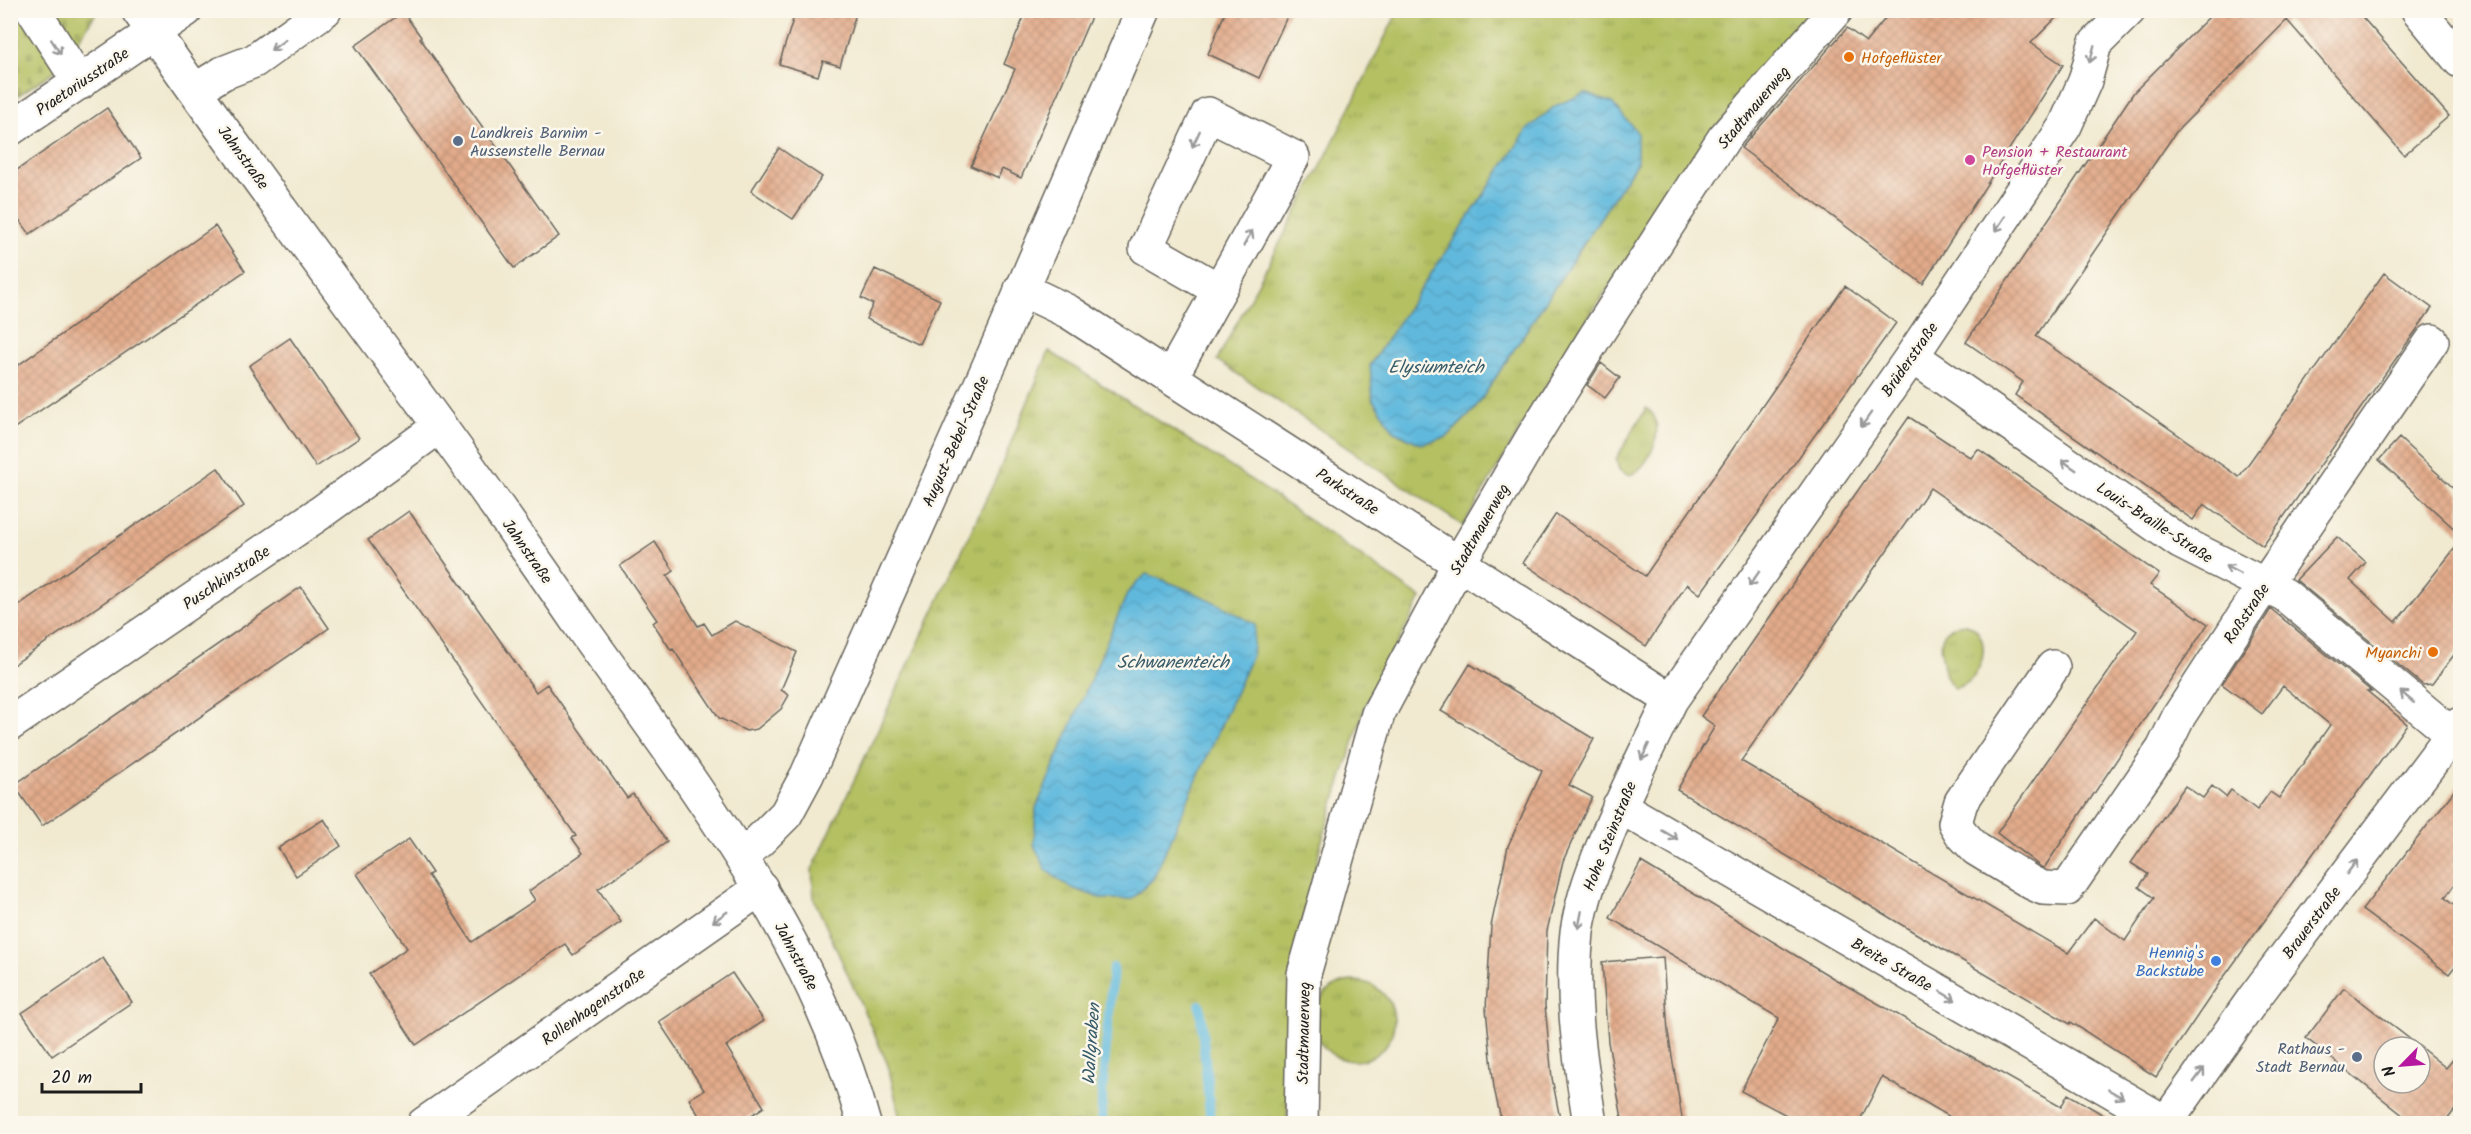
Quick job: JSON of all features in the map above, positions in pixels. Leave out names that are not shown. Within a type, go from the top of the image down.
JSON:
[{"type":"street","points":[[33,10],[80,83]]},
{"type":"street","name":"Praetoriusstraße","points":[[10,129],[80,83],[145,21],[186,10]]},
{"type":"street","points":[[195,90],[223,73],[254,61],[325,10]]},
{"type":"street","name":"August-Bebel-Straße","points":[[741,855],[758,842],[786,814],[807,775],[1143,10]]},
{"type":"street","name":"Stadtmauerweg","points":[[1301,1124],[1304,974],[1378,714],[1459,562],[1594,337],[1724,138],[1836,10]]},
{"type":"street","name":"Brüderstraße","points":[[1671,699],[1912,356],[2065,126],[2085,81],[2095,44],[2129,10]]},
{"type":"street","points":[[2418,10],[2460,61]]},
{"type":"street","name":"Jahnstraße","points":[[145,21],[440,426],[741,855],[819,996],[853,1084],[864,1124]]},
{"type":"street","points":[[1171,377],[1220,290],[1293,158],[1208,114],[1146,248],[1220,290]]},
{"type":"street","name":"Parkstraße","points":[[1021,289],[1070,312],[1671,699]]},
{"type":"street","name":"Roßstraße","points":[[2053,667],[1961,802],[1955,824],[1976,849],[2032,883],[2043,888],[2067,889],[2163,749],[2179,716],[2265,585],[2432,341]]},
{"type":"street","name":"Louis-Braille-Straße","points":[[1912,356],[2180,542],[2285,595],[2456,729]]},
{"type":"street","name":"Puschkinstraße","points":[[10,724],[320,513],[440,426]]},
{"type":"street","name":"Hohe Steinstraße","points":[[1590,1124],[1579,1049],[1575,978],[1578,932],[1587,885],[1619,806],[1671,699]]},
{"type":"street","name":"Brauerstraße","points":[[2165,1123],[2254,998],[2456,729]]},
{"type":"street","name":"Breite Straße","points":[[1619,806],[2165,1123]]},
{"type":"street","name":"Rollenhagenstraße","points":[[424,1124],[761,888]]},
{"type":"green space","points":[[1585,10],[1594,15],[1598,10],[1817,11],[1714,130],[1571,343],[1463,526],[1217,360],[1321,166],[1398,11]],"holes":[[[1637,162],[1475,409],[1447,437],[1421,444],[1394,431]]]},
{"type":"green space","points":[[11,11],[95,11],[96,13],[61,67],[11,100]]},
{"type":"green space","points":[[1049,351],[1253,481],[1421,598],[1365,706],[1321,844],[1291,972],[1287,1123],[901,1123],[888,1065],[814,899],[812,870],[996,478]]},
{"type":"green space","points":[[1646,408],[1653,415],[1656,424],[1654,446],[1643,465],[1636,472],[1628,475],[1619,470],[1616,459]]},
{"type":"green space","points":[[1966,624],[1976,629],[1981,638],[1982,659],[1972,678],[1964,685],[1954,688],[1945,673],[1942,641],[1946,631],[1957,625]]},
{"type":"green space","points":[[1354,981],[1369,984],[1382,993],[1391,1006],[1394,1021],[1391,1036],[1382,1049],[1369,1058],[1354,1061],[1339,1058],[1326,1049],[1317,1036],[1314,1021],[1317,1006],[1326,993],[1339,984]]},
{"type":"water","name":"Elysiumteich","points":[[1585,93],[1612,103],[1637,132],[1637,162],[1475,409],[1447,437],[1421,444],[1394,431],[1373,400],[1370,365],[1527,130],[1555,106]]},
{"type":"water","name":"Schwanenteich","points":[[1146,574],[1202,596],[1255,625],[1252,655],[1153,879],[1132,899],[1103,899],[1069,887],[1046,870],[1034,845],[1036,808],[1128,592]]},
{"type":"building","points":[[796,10],[857,10],[840,66],[823,61],[818,76],[779,64]]},
{"type":"building","points":[[1027,10],[1094,10],[1021,178],[1002,169],[998,178],[971,166],[1015,69],[1004,64]]},
{"type":"building","points":[[1226,10],[1290,10],[1259,78],[1208,54]]},
{"type":"building","points":[[1892,10],[2064,10],[2031,43],[2063,65],[1923,284],[1741,148],[1847,28],[1866,42]]},
{"type":"building","points":[[2216,10],[2356,10],[2449,116],[2404,155],[2287,20],[2176,132],[2036,336],[2239,477],[2384,273],[2432,308],[2263,546],[2204,504],[2193,520],[2015,395],[2023,382],[1966,342],[2134,92]]},
{"type":"building","points":[[403,12],[559,236],[514,268],[355,46]]},
{"type":"building","points":[[107,108],[141,158],[30,234],[10,208],[10,175]]},
{"type":"building","points":[[779,148],[822,177],[793,219],[751,191]]},
{"type":"building","points":[[215,226],[245,271],[10,431],[10,371]]},
{"type":"building","points":[[875,269],[940,300],[919,344],[866,319],[873,304],[861,298]]},
{"type":"building","points":[[1845,286],[1896,323],[1700,594],[1687,584],[1646,646],[1523,563],[1556,514],[1645,576]]},
{"type":"building","points":[[290,338],[359,438],[316,467],[249,366]]},
{"type":"building","points":[[1601,363],[1620,378],[1605,398],[1587,385]]},
{"type":"building","points":[[1909,417],[1971,458],[1978,449],[2159,574],[2150,585],[2208,624],[2044,868],[2041,867],[1997,833],[2137,631],[1930,488],[1741,761],[2068,953],[2094,918],[2125,941],[2154,898],[2139,887],[2148,874],[2131,863],[2185,786],[2203,798],[2212,786],[2226,797],[2231,790],[2257,810],[2270,792],[2279,798],[2330,725],[2283,686],[2262,714],[2222,684],[2271,609],[2371,691],[2367,691],[2407,724],[2221,981],[2156,1077],[2071,1022],[2070,1024],[1917,934],[1677,790],[1715,726],[1701,716]]},
{"type":"building","points":[[2399,438],[2460,494],[2460,534],[2379,460]]},
{"type":"building","points":[[218,468],[244,506],[10,667],[10,611]]},
{"type":"building","points":[[409,511],[536,692],[547,684],[627,798],[633,794],[667,842],[598,889],[621,922],[573,955],[565,944],[416,1045],[369,974],[407,948],[357,874],[409,839],[432,873],[428,875],[472,942],[535,900],[529,891],[583,853],[572,838],[576,836],[368,540]]},
{"type":"building","points":[[2337,537],[2366,562],[2350,580],[2396,622],[2460,542],[2460,647],[2432,684],[2423,685],[2296,580]]},
{"type":"building","points":[[655,542],[674,571],[667,576],[698,626],[704,623],[712,635],[735,621],[797,652],[781,690],[789,695],[781,709],[757,729],[746,731],[719,718],[653,623],[657,620],[620,566]]},
{"type":"building","points":[[301,587],[329,628],[42,826],[14,785]]},
{"type":"building","points":[[1470,664],[1594,739],[1569,785],[1592,797],[1563,861],[1547,931],[1545,1005],[1552,1078],[1561,1124],[1502,1124],[1494,1088],[1486,1009],[1491,926],[1508,846],[1542,771],[1441,711]]},
{"type":"building","points":[[2460,783],[2460,877],[2445,898],[2460,911],[2460,960],[2449,974],[2362,910]]},
{"type":"building","points":[[324,819],[341,846],[296,876],[278,848]]},
{"type":"building","points":[[1641,862],[1833,978],[2061,1107],[2068,1094],[2119,1124],[1962,1124],[1882,1077],[1858,1124],[1803,1124],[1741,1091],[1779,1018],[1610,918]]},
{"type":"building","points":[[1663,957],[1668,1032],[1683,1124],[1623,1124],[1608,1042],[1602,962]]},
{"type":"building","points":[[103,958],[132,1002],[52,1056],[22,1013]]},
{"type":"building","points":[[732,973],[764,1021],[726,1046],[764,1107],[738,1124],[704,1124],[689,1099],[704,1090],[659,1022]]},
{"type":"building","name":"Rathaus - Stadt Bernau","points":[[2344,988],[2405,1035],[2372,1035],[2372,1091],[2306,1038]]},
{"type":"building","name":"Rathaus - Stadt Bernau","points":[[2460,1051],[2460,1103],[2444,1124],[2414,1124],[2378,1095],[2432,1095],[2432,1057],[2446,1068]]},
{"type":"waterway","name":"Wallgraben","points":[[1102,1124],[1102,1092],[1113,968]]},
{"type":"waterway","name":"Wallgraben","points":[[1200,1005],[1211,1124]]},
{"type":"place","name":"Hofgeflüster","points":[[1849,57]]},
{"type":"place","name":"Landkreis Barnim - Aussenstelle Bernau","points":[[458,141]]},
{"type":"place","name":"Pension + Restaurant Hofgeflüster","points":[[1970,160]]},
{"type":"place","name":"Myanchi","points":[[2433,652]]},
{"type":"place","name":"Hennig's Backstube","points":[[2216,961]]},
{"type":"place","name":"Rathaus - Stadt Bernau","points":[[2357,1057]]}]
